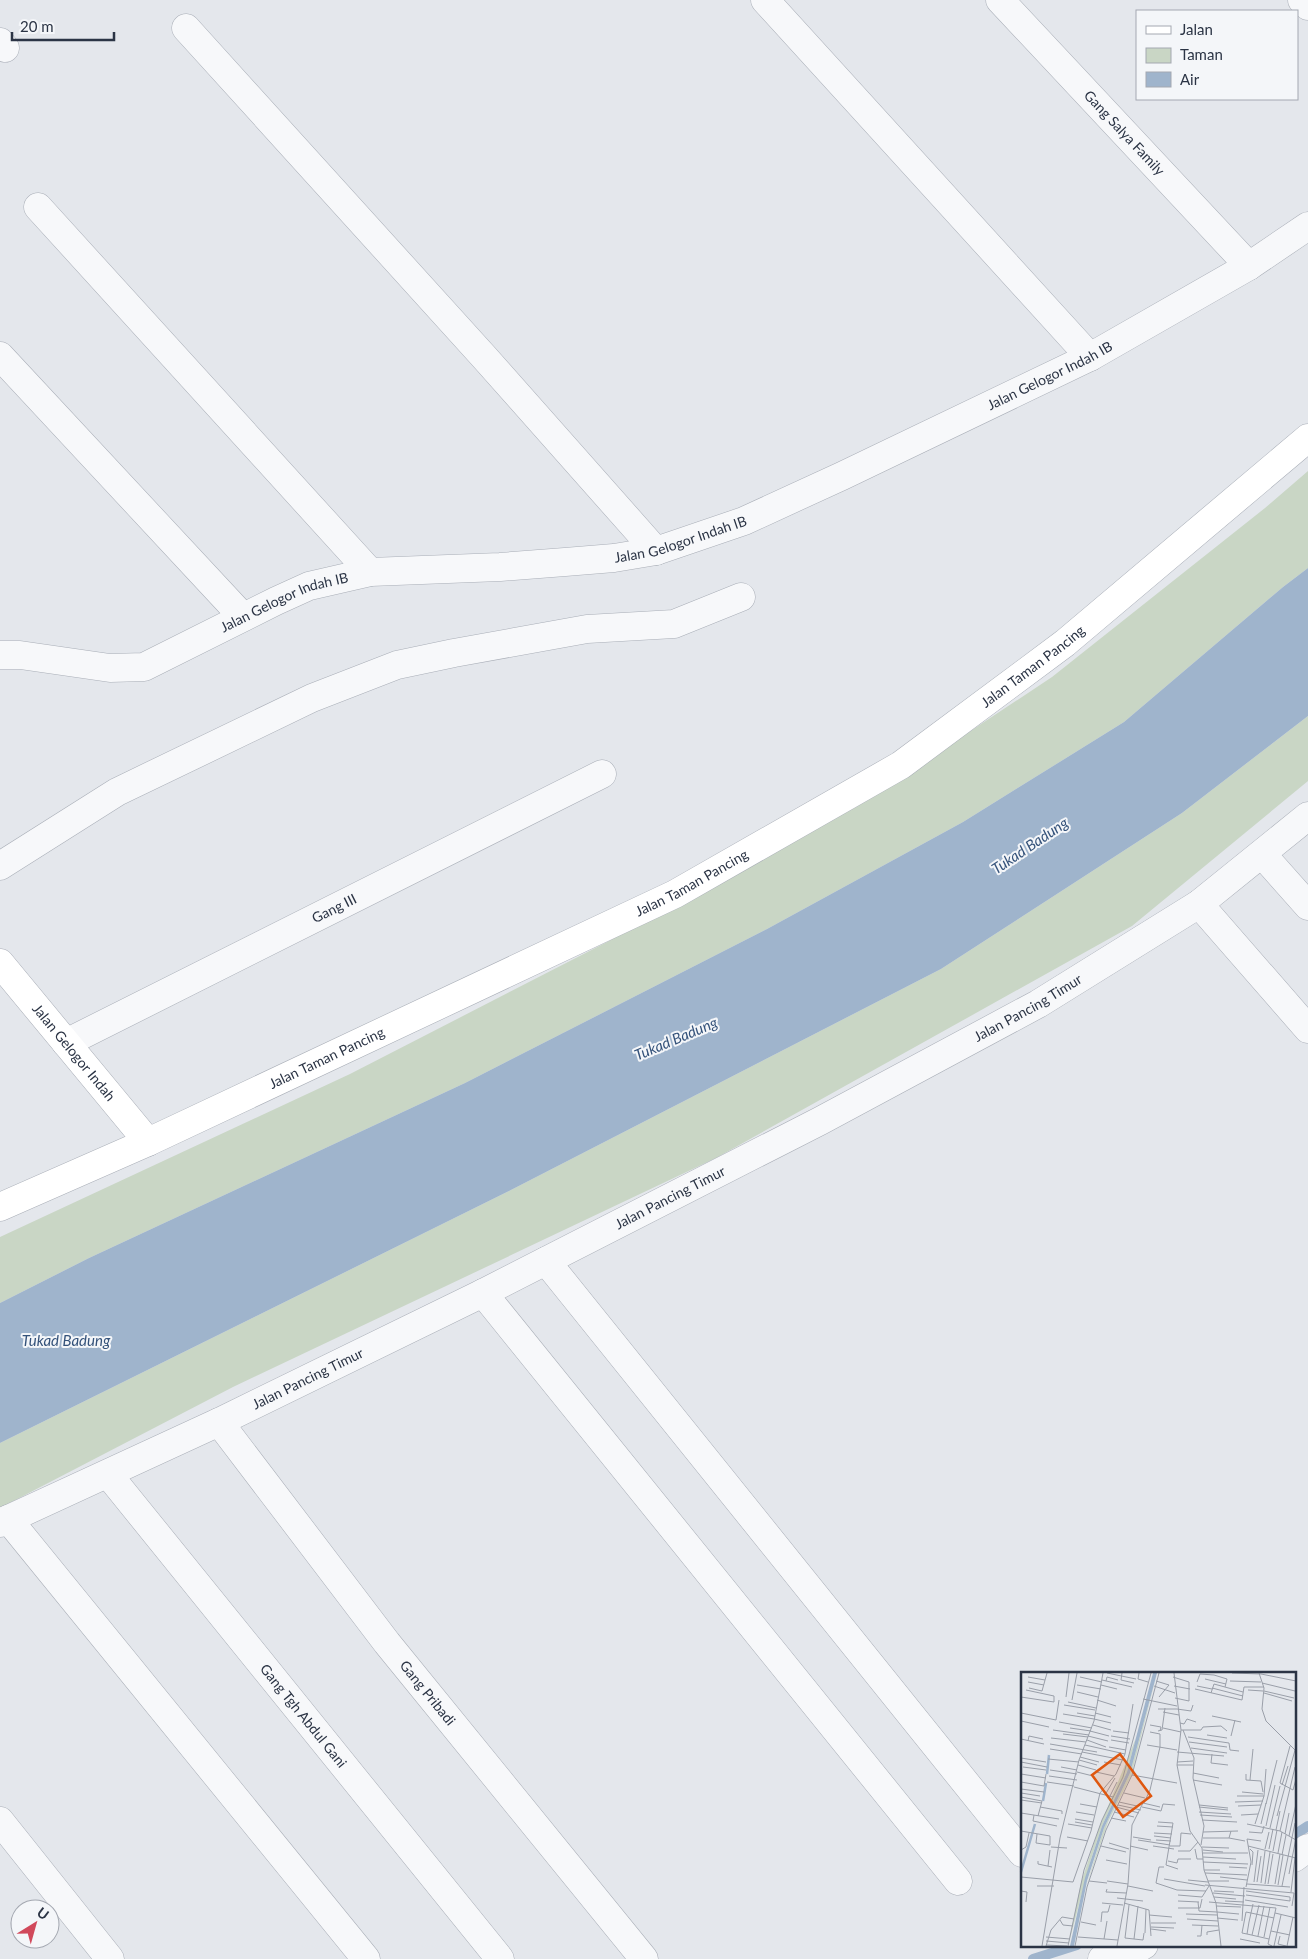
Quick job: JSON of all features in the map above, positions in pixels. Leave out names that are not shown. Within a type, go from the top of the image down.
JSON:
[{"type":"street","points":[[765,0],[1090,357]]},
{"type":"street","name":"Gang Salya Family","points":[[1000,0],[1249,266]]},
{"type":"street","points":[[1302,0],[1308,6]]},
{"type":"street","points":[[186,28],[479,350],[656,550]]},
{"type":"street","points":[[38,207],[370,572]]},
{"type":"street","name":"Jalan Gelogor Indah IB","points":[[10,655],[110,668],[144,667],[243,616],[309,586],[370,572],[500,567],[614,558],[656,550],[744,521],[1090,357],[1249,266],[1308,226]]},
{"type":"street","points":[[0,356],[243,616]]},
{"type":"street","name":"Jalan Taman Pancing","points":[[0,1207],[148,1142],[675,894],[900,765],[1065,643],[1308,438]]},
{"type":"street","points":[[0,866],[116,792],[312,698],[397,665],[587,629],[674,624],[741,598]]},
{"type":"street","points":[[0,632],[10,655]]},
{"type":"street","name":"Gang III","points":[[66,1043],[602,774]]},
{"type":"street","name":"Jalan Pancing Timur","points":[[4,1521],[219,1422],[546,1261],[820,1121],[1038,1004],[1199,904],[1308,816]]},
{"type":"street","points":[[1262,854],[1308,906]]},
{"type":"street","points":[[1199,904],[1308,1029]]},
{"type":"street","name":"Jalan Gelogor Indah","points":[[0,963],[148,1142]]},
{"type":"street","points":[[546,1261],[1021,1852]]},
{"type":"street","points":[[483,1292],[958,1881]]},
{"type":"street","name":"Gang Pribadi","points":[[219,1422],[387,1643],[644,1959]]},
{"type":"street","name":"Gang Tgh Abdul Gani","points":[[108,1474],[500,1959]]},
{"type":"street","points":[[4,1521],[366,1959]]},
{"type":"street","points":[[0,1821],[110,1959]]},
{"type":"street","points":[[1296,1857],[1308,1848]]},
{"type":"street","points":[[1102,1959],[1127,1955],[1142,1946]]},
{"type":"green space","points":[[1308,471],[1308,568],[1124,722],[963,822],[767,929],[465,1083],[89,1258],[0,1303],[0,1237],[350,1074],[607,942],[856,807],[1052,677],[1265,508]]},
{"type":"green space","points":[[1308,716],[1308,781],[1132,926],[716,1158],[233,1387],[0,1508],[0,1443],[509,1191],[941,969],[1182,813]]},
{"type":"water","name":"Tukad Badung","points":[[1308,568],[1308,716],[1182,813],[941,969],[509,1191],[0,1443],[0,1303],[89,1258],[465,1083],[767,929],[963,822],[1124,722]]},
{"type":"waterway","points":[[1296,1834],[1308,1826]]},
{"type":"waterway","points":[[1033,1959],[1074,1946]]}]
